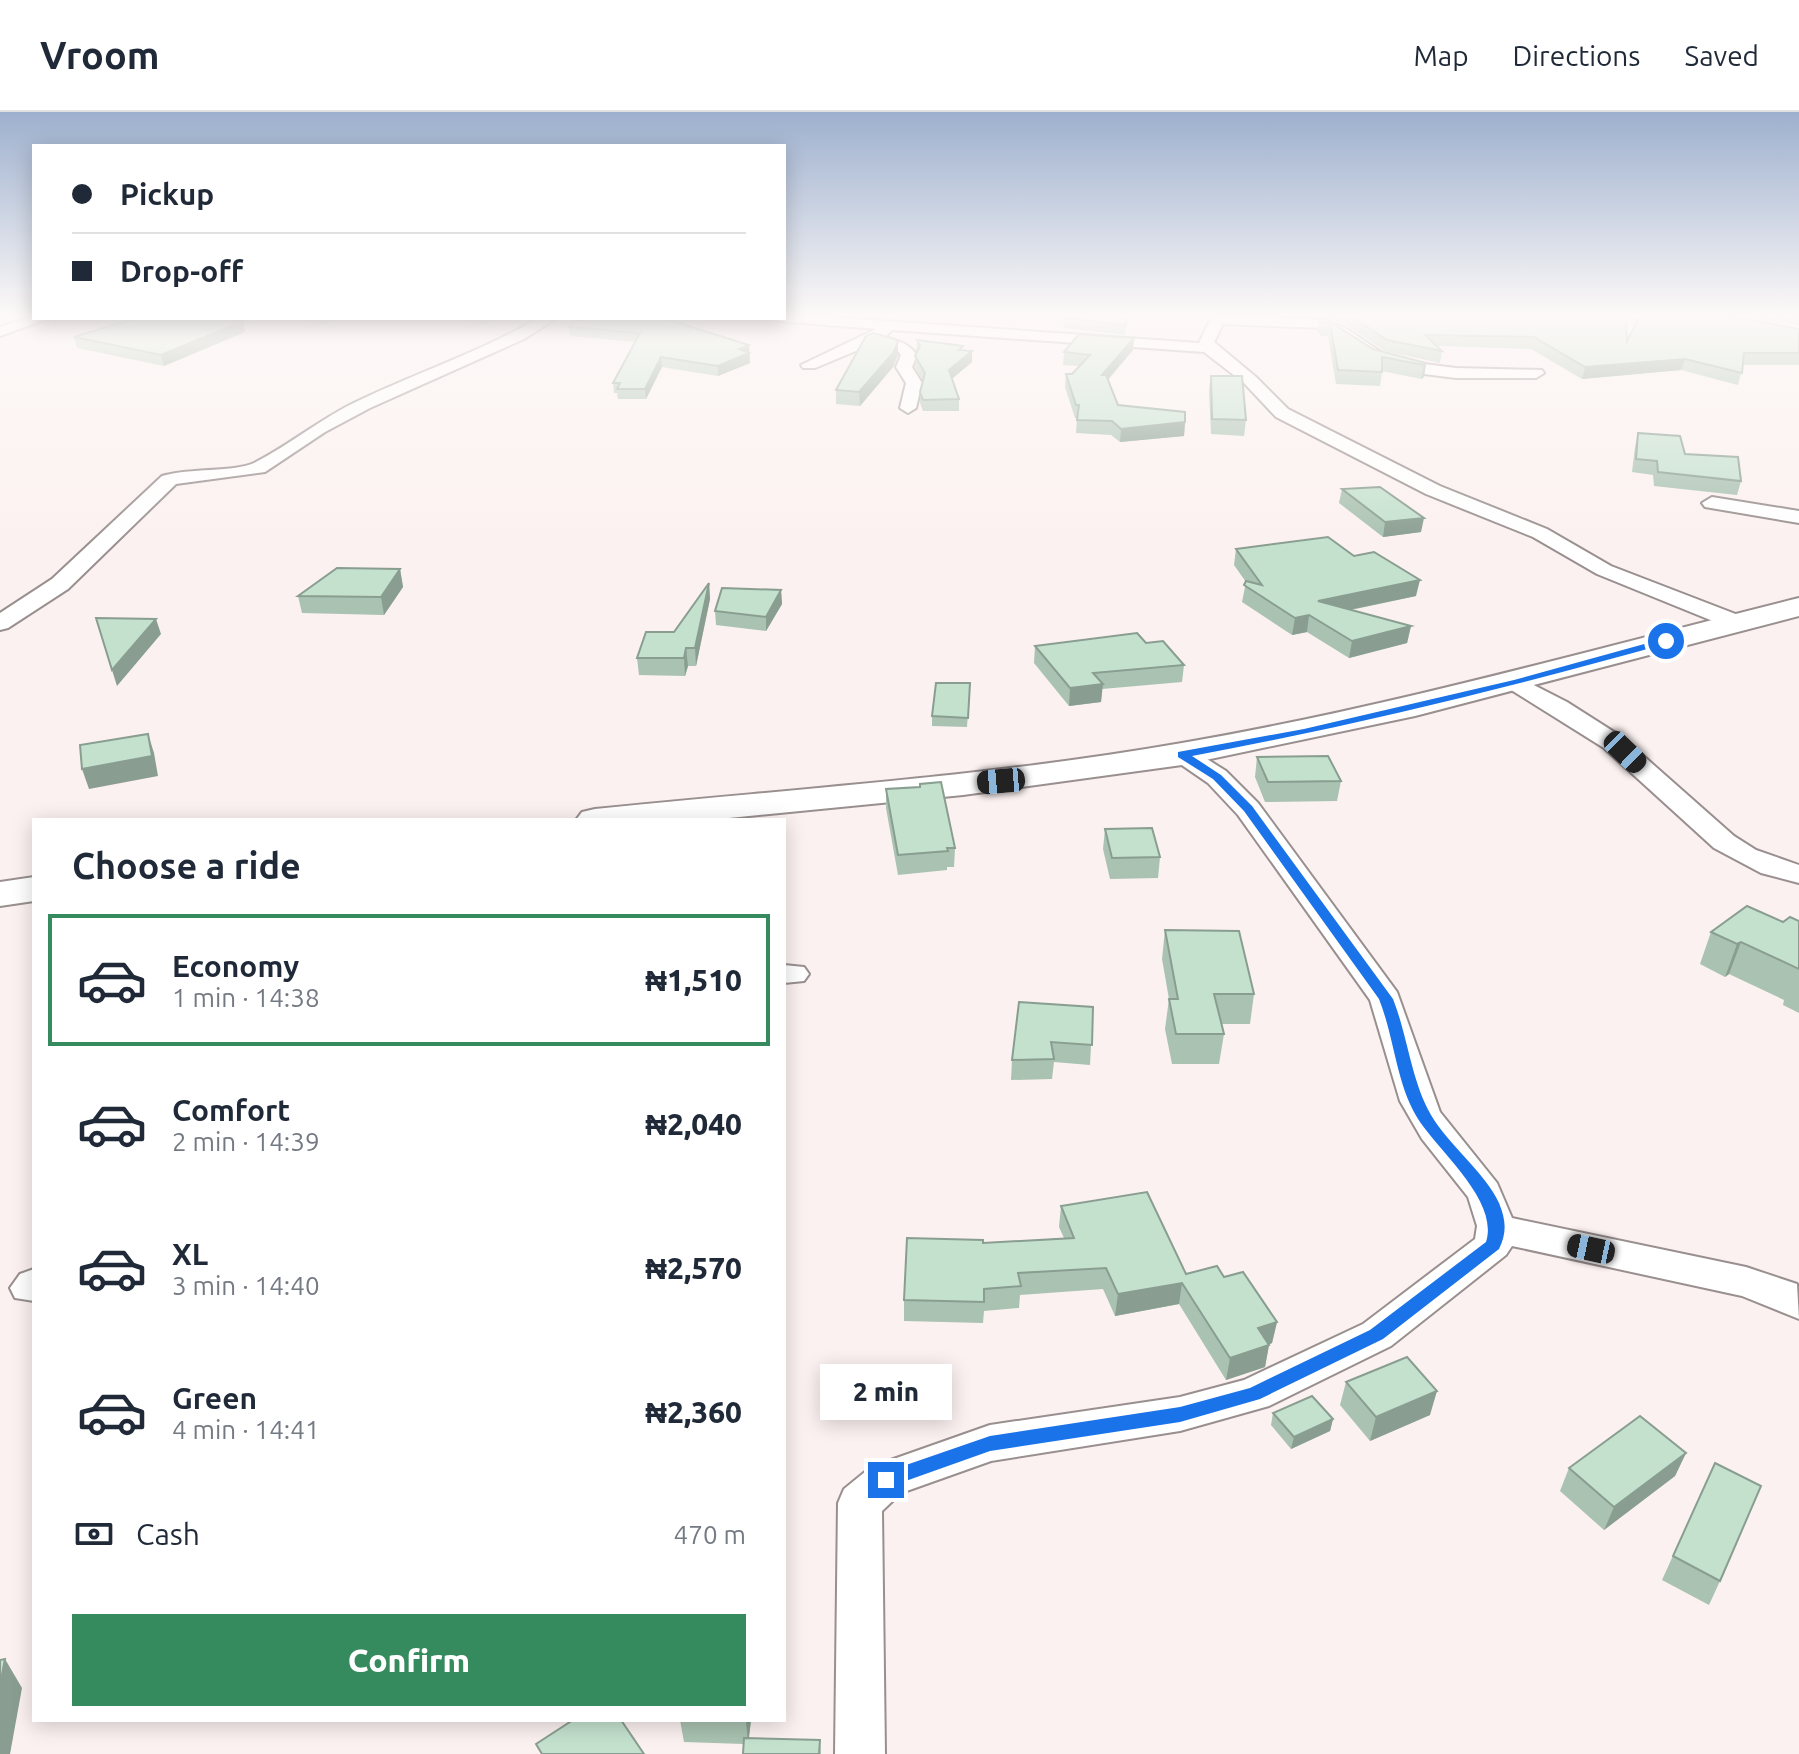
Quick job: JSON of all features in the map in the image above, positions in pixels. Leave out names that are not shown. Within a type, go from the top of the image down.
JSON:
[{"type":"street","points":[[0,623],[60,584],[169,480],[185,475],[258,468],[319,428],[394,391]]},
{"type":"street","points":[[908,408],[912,391]]},
{"type":"street","points":[[1260,391],[1282,413],[1433,490],[1553,540],[1604,570],[1738,623]]},
{"type":"street","points":[[1712,503],[1799,517]]},
{"type":"street","points":[[636,818],[1030,779],[1304,732],[1516,683],[1799,607]]},
{"type":"street","points":[[1516,683],[1625,752],[1707,832],[1784,871],[1799,874]]},
{"type":"street","points":[[860,1754],[860,1503],[886,1480],[990,1443],[1180,1414],[1254,1394],[1377,1335],[1493,1245],[1498,1229],[1491,1202],[1425,1118],[1410,1084],[1398,1028],[1386,999],[1248,809],[1217,777],[1182,754]]},
{"type":"street","points":[[0,894],[32,889]]},
{"type":"street","points":[[1498,1229],[1746,1282],[1799,1304]]},
{"type":"building","points":[[956,391],[959,399],[923,400],[920,392]]},
{"type":"building","points":[[1071,391],[1112,391],[1118,405],[1185,412],[1185,422],[1121,429],[1112,421],[1077,420],[1079,405],[1076,405]]},
{"type":"building","points":[[1211,391],[1243,391],[1246,420],[1212,419]]},
{"type":"building","points":[[1638,433],[1680,436],[1685,454],[1738,457],[1741,481],[1658,472],[1657,461],[1636,459]]},
{"type":"building","points":[[1380,487],[1424,518],[1385,522],[1342,489]]},
{"type":"building","points":[[1328,537],[1354,556],[1374,552],[1420,580],[1318,601],[1411,626],[1352,641],[1309,615],[1295,618],[1244,585],[1246,581],[1262,585],[1236,549]]},
{"type":"building","points":[[337,568],[400,569],[381,597],[298,596]]},
{"type":"building","points":[[709,583],[695,648],[686,648],[684,658],[637,658],[646,632],[674,632]]},
{"type":"building","points":[[722,588],[781,590],[766,617],[715,611]]},
{"type":"building","points":[[96,618],[156,619],[112,670]]},
{"type":"building","points":[[1137,633],[1146,643],[1163,641],[1184,665],[1093,673],[1103,684],[1070,688],[1035,646]]},
{"type":"building","points":[[936,683],[970,683],[968,718],[932,716]]},
{"type":"building","points":[[148,734],[152,756],[82,769],[80,745]]},
{"type":"building","points":[[1328,756],[1341,781],[1268,782],[1257,757]]},
{"type":"building","points":[[941,782],[955,848],[898,855],[886,789]]},
{"type":"building","points":[[1152,828],[1160,857],[1112,858],[1105,829]]},
{"type":"building","points":[[1747,906],[1783,922],[1790,917],[1799,921],[1799,969],[1741,942],[1737,944],[1711,932]]},
{"type":"building","points":[[1165,930],[1239,931],[1254,994],[1214,994],[1224,1034],[1176,1034],[1169,999],[1178,999]]},
{"type":"building","points":[[1019,1002],[1093,1007],[1092,1045],[1051,1042],[1054,1059],[1012,1060]]},
{"type":"building","points":[[1147,1192],[1186,1274],[1217,1266],[1224,1277],[1243,1272],[1277,1322],[1258,1328],[1269,1345],[1230,1358],[1182,1283],[1118,1294],[1106,1268],[1018,1273],[1021,1286],[984,1289],[984,1302],[904,1300],[907,1238],[983,1240],[983,1243],[1074,1238],[1061,1206]]},
{"type":"building","points":[[1407,1357],[1437,1391],[1376,1417],[1346,1382]]},
{"type":"building","points":[[1312,1396],[1333,1419],[1294,1437],[1273,1413]]},
{"type":"building","points":[[1640,1416],[1686,1453],[1614,1507],[1569,1468]]},
{"type":"building","points":[[1715,1463],[1761,1486],[1720,1581],[1673,1556]]},
{"type":"building","points":[[5,1659],[0,1685],[0,1660]]},
{"type":"building","points":[[570,1722],[622,1722],[644,1754],[542,1754],[536,1744]]},
{"type":"building","points":[[744,1738],[820,1740],[819,1754],[743,1754]]},
{"type":"route","points":[[886,1480],[990,1443],[1180,1414],[1254,1394],[1377,1335],[1493,1245],[1498,1229],[1491,1202],[1425,1118],[1410,1084],[1398,1028],[1386,999],[1248,809],[1217,777],[1182,754],[1304,732],[1516,683],[1666,641]]}]
